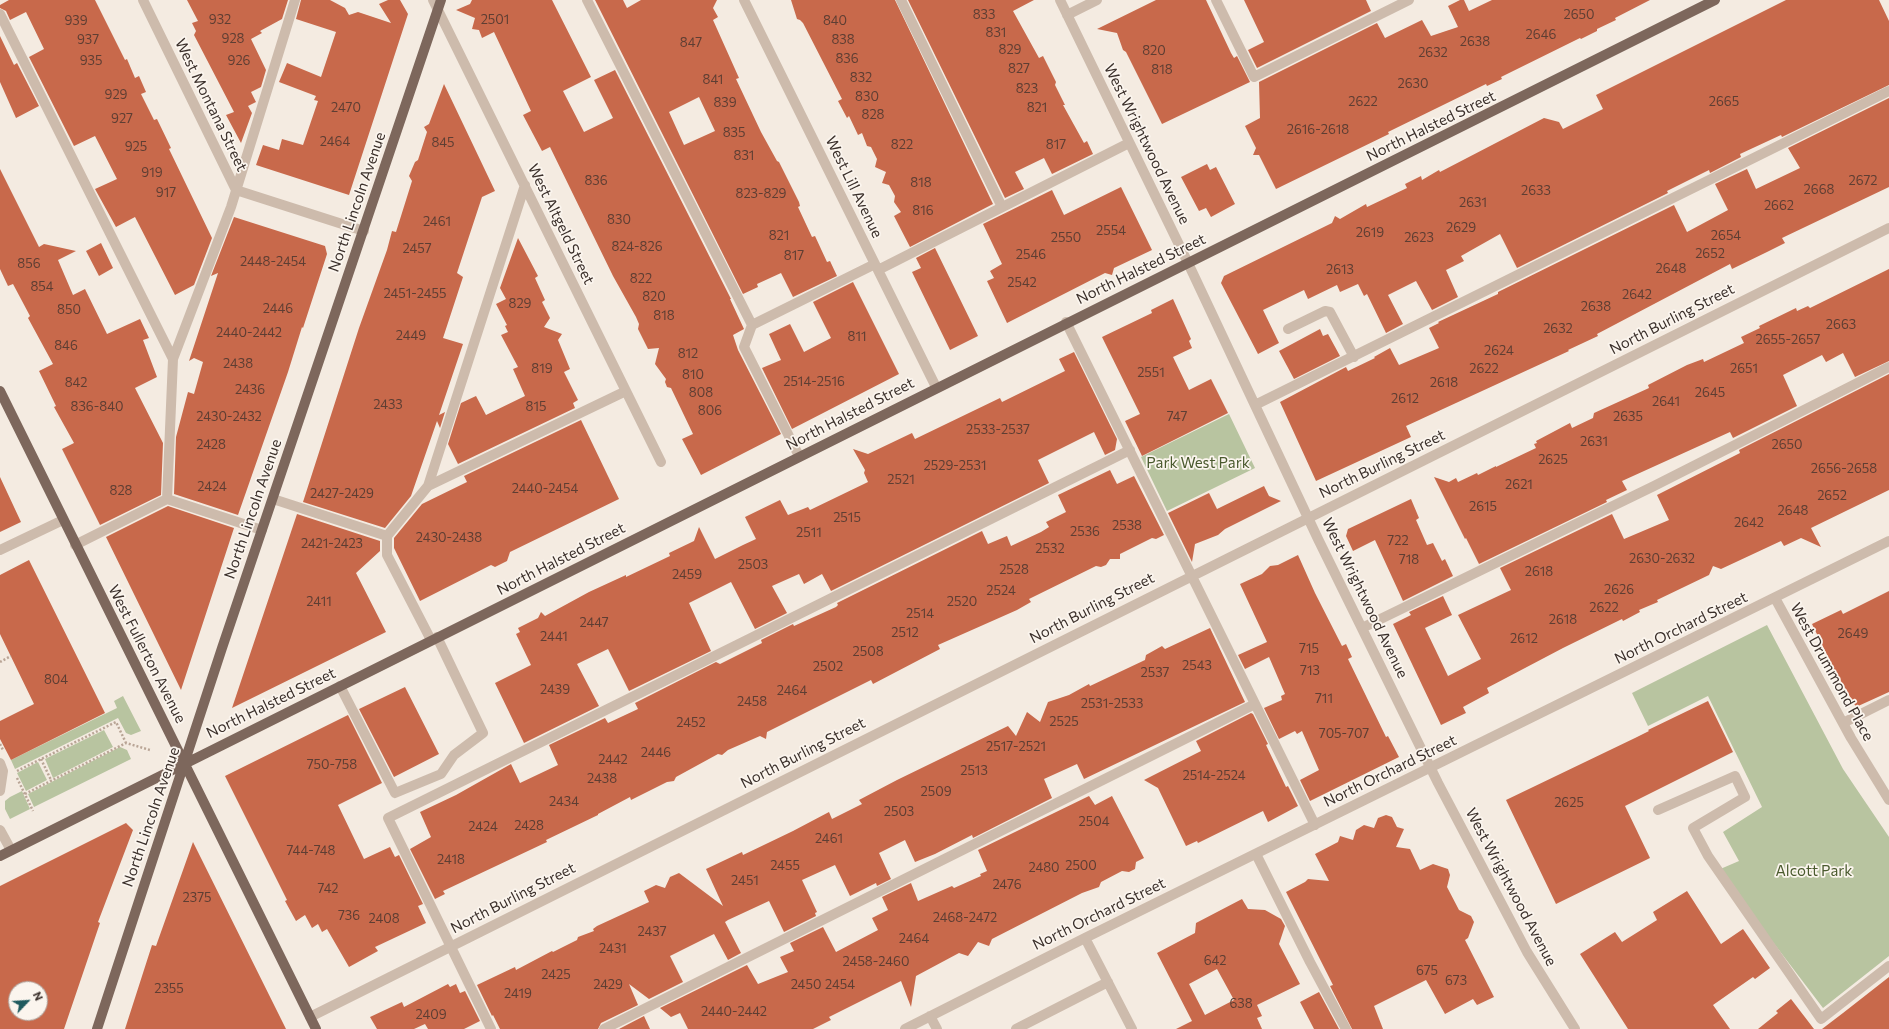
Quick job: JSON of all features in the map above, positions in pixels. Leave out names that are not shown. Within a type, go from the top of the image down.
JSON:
[{"type":"main road","name":"North Halsted Street","points":[[0,856],[1066,322],[1188,263],[1715,0]]},
{"type":"main road","name":"North Lincoln Avenue","points":[[97,1029],[262,530],[440,5]]},
{"type":"main road","name":"West Fullerton Avenue","points":[[0,391],[316,1029]]},
{"type":"street","name":"West Montana Street","points":[[142,0],[236,190],[364,231]]},
{"type":"street","name":"West Altgeld Street","points":[[433,0],[440,5],[525,185],[661,462]]},
{"type":"street","points":[[587,0],[752,326]]},
{"type":"street","name":"West Lill Avenue","points":[[744,0],[936,387]]},
{"type":"street","points":[[901,0],[1002,207]]},
{"type":"street","name":"West Wrightwood Avenue","points":[[1060,0],[1188,263],[1308,517],[1476,858],[1527,952],[1575,1029]]},
{"type":"street","points":[[1067,15],[1097,0]]},
{"type":"street","points":[[1216,0],[1254,77],[1409,0]]},
{"type":"street","points":[[167,499],[173,359],[236,190],[294,2]]},
{"type":"street","points":[[0,14],[173,359]]},
{"type":"street","points":[[1255,405],[1889,91]]},
{"type":"street","points":[[799,456],[744,347],[752,326],[1002,207],[1129,143]]},
{"type":"street","points":[[340,686],[395,793],[441,774],[454,754],[483,733],[434,638],[387,555],[387,536],[428,486],[525,185]]},
{"type":"street","name":"North Burling Street","points":[[310,1017],[1191,575],[1889,228]]},
{"type":"street","points":[[1288,329],[1325,311],[1330,312],[1354,357]]},
{"type":"street","points":[[1066,322],[1315,825]]},
{"type":"street","points":[[1362,628],[1654,486],[1889,367]]},
{"type":"street","points":[[428,486],[626,391]]},
{"type":"street","points":[[491,1029],[388,818],[1130,450]]},
{"type":"street","points":[[75,545],[167,499],[262,530]]},
{"type":"street","points":[[273,499],[387,536]]},
{"type":"street","points":[[0,550],[63,520]]},
{"type":"street","name":"North Orchard Street","points":[[905,1029],[1085,938],[1432,768],[1889,541]]},
{"type":"street","name":"West Drummond Place","points":[[1774,598],[1843,724],[1889,800]]},
{"type":"street","points":[[1843,724],[1889,700]]},
{"type":"street","points":[[604,1029],[1255,704]]},
{"type":"street","points":[[0,763],[3,771],[0,791]]},
{"type":"street","points":[[1658,810],[1735,776],[1745,797],[1693,828],[1708,856],[1821,1019],[1889,966]]},
{"type":"street","points":[[0,830],[12,850]]},
{"type":"street","points":[[1256,854],[1310,962],[1346,1029]]},
{"type":"street","points":[[1085,938],[1132,1029]]},
{"type":"street","points":[[1016,1029],[1108,982]]},
{"type":"street","points":[[930,1016],[936,1029]]},
{"type":"path","points":[[0,662],[11,656]]},
{"type":"path","points":[[14,772],[116,722],[126,742],[150,750]]},
{"type":"path","points":[[25,794],[126,742]]},
{"type":"path","points":[[42,759],[51,780]]},
{"type":"green space","name":"Park West Park","points":[[1229,414],[1255,468],[1167,511],[1141,457]]},
{"type":"green space","name":"Alcott Park","points":[[1767,625],[1843,769],[1889,837],[1889,956],[1823,1008],[1718,870],[1739,861],[1723,832],[1762,807],[1708,696],[1648,726],[1632,693]]},
{"type":"green space","points":[[123,696],[141,731],[131,735],[126,733],[118,718],[15,769],[11,760],[117,708],[114,701]]},
{"type":"green space","points":[[104,730],[113,747],[53,778],[45,759]]},
{"type":"green space","points":[[120,747],[127,750],[131,759],[34,807],[28,794]]},
{"type":"green space","points":[[38,762],[47,780],[26,791],[17,773]]},
{"type":"green space","points":[[22,791],[30,809],[10,819],[5,809],[5,801]]},
{"type":"building","points":[[9,0],[95,0],[125,60],[127,59],[135,78],[139,76],[146,92],[141,94],[154,120],[157,119],[171,148],[169,149],[212,238],[194,285],[175,295],[135,217],[116,227],[95,189],[117,179],[95,136],[74,146],[29,57],[44,49],[26,12],[10,20],[6,11],[0,8],[0,5]]},
{"type":"building","points":[[187,0],[288,0],[282,19],[260,31],[262,33],[251,39],[266,70],[261,87],[251,92],[256,102],[248,106],[252,113],[241,143],[226,115],[234,112],[194,35],[196,31],[192,23],[198,21]]},
{"type":"building","points":[[301,0],[330,0],[345,8],[349,15],[358,12],[391,23],[379,4],[388,0],[400,0],[408,14],[349,195],[256,165],[263,145],[279,150],[282,139],[303,145],[318,101],[314,100],[316,96],[279,82],[287,63],[321,77],[336,32],[296,19]]},
{"type":"building","points":[[472,0],[552,0],[591,77],[563,91],[584,132],[613,118],[594,80],[615,70],[731,299],[744,329],[733,335],[738,350],[781,434],[701,475],[682,439],[693,434],[671,388],[667,387],[665,382],[666,379],[655,364],[659,348],[648,349],[638,329],[639,324],[636,317],[613,276],[550,147],[542,151],[523,115],[531,111],[494,32],[482,38],[479,30],[472,29],[475,18],[456,10],[470,4]]},
{"type":"building","points":[[595,0],[623,0],[627,8],[641,0],[717,0],[713,8],[718,17],[713,20],[739,78],[736,79],[761,132],[777,161],[779,162],[799,202],[800,206],[798,207],[812,237],[815,236],[827,262],[830,261],[837,276],[793,297],[781,273],[757,284],[758,287],[743,294]],"holes":[[[699,97],[715,131],[684,145],[669,112]]]},
{"type":"building","points":[[791,0],[895,0],[993,204],[910,247],[894,216],[901,212],[894,202],[895,196],[889,185],[882,183],[886,172],[875,167],[877,159],[871,147],[867,146],[862,133],[858,135],[849,116],[847,118],[838,101],[842,99],[803,23],[797,19]]},
{"type":"building","points":[[908,0],[1034,0],[1013,11],[1039,58],[1043,56],[1056,82],[1055,85],[1065,105],[1063,105],[1084,143],[1087,141],[1093,154],[1052,174],[1044,158],[1015,172],[1024,189],[1005,198]]},
{"type":"building","points":[[1156,0],[1206,0],[1231,53],[1234,58],[1237,56],[1250,82],[1162,124],[1126,52],[1123,50],[1117,33],[1097,29]]},
{"type":"building","points":[[1244,0],[1366,0],[1371,11],[1257,68],[1248,50],[1264,42]]},
{"type":"building","points":[[1460,0],[1464,0],[1469,11],[1492,0],[1650,0],[1615,18],[1616,20],[1597,29],[1597,31],[1501,77],[1502,79],[1487,86],[1486,84],[1388,132],[1389,134],[1276,189],[1259,155],[1253,155],[1256,148],[1245,126],[1260,118],[1259,82],[1377,23],[1385,38],[1422,20],[1431,36],[1458,27],[1448,6]]},
{"type":"building","points":[[1786,0],[1879,0],[1889,21],[1889,85],[1782,137],[1781,135],[1740,154],[1741,157],[1710,173],[1709,170],[1667,191],[1668,193],[1517,268],[1500,234],[1461,256],[1464,261],[1446,270],[1458,297],[1432,310],[1416,281],[1388,295],[1403,324],[1386,333],[1367,294],[1364,296],[1358,284],[1340,292],[1337,285],[1308,299],[1304,290],[1263,310],[1279,343],[1258,354],[1221,283],[1224,276],[1332,223],[1335,216],[1340,219],[1366,204],[1367,207],[1407,188],[1405,184],[1421,176],[1422,180],[1439,170],[1440,172],[1544,118],[1559,122],[1563,129],[1603,109],[1596,95]]},
{"type":"building","points":[[0,36],[14,65],[17,63],[39,106],[16,118],[0,82]]},
{"type":"building","points":[[444,84],[495,191],[482,197],[457,273],[463,277],[443,338],[463,344],[439,415],[445,412],[440,428],[437,421],[411,496],[385,528],[303,502],[392,231],[396,232],[412,181],[409,176],[415,162],[418,160],[427,132],[424,127],[429,124]]},
{"type":"building","points":[[1889,98],[1889,187],[1782,238],[1785,243],[1732,269],[1730,264],[1597,334],[1598,336],[1568,350],[1569,351],[1406,426],[1411,437],[1316,481],[1280,402],[1346,367],[1348,371],[1375,358],[1374,357],[1390,348],[1399,365],[1439,348],[1429,328],[1439,323],[1438,322],[1498,294],[1498,292],[1674,205],[1687,232],[1728,210],[1715,184],[1747,169],[1756,189],[1800,168],[1788,148]]},
{"type":"building","points":[[1207,164],[1210,170],[1216,167],[1235,204],[1211,217],[1206,208],[1199,211],[1181,177]]},
{"type":"building","points":[[0,169],[39,247],[44,244],[76,251],[58,260],[73,295],[85,289],[107,334],[140,319],[149,338],[143,340],[157,377],[135,388],[163,443],[161,495],[100,525],[62,449],[74,443],[54,407],[56,406],[39,371],[53,364],[28,318],[30,316],[13,284],[8,286],[0,269]]},
{"type":"building","points":[[1121,187],[1152,250],[1114,268],[1112,275],[1105,273],[1007,323],[987,281],[994,278],[990,271],[1002,264],[983,224],[1052,190],[1064,215]]},
{"type":"building","points":[[234,217],[325,246],[327,254],[238,515],[174,494],[176,437],[188,392],[194,394],[203,362],[194,358],[189,361],[218,273],[211,276]]},
{"type":"building","points":[[518,238],[538,276],[535,278],[545,300],[542,302],[550,318],[544,327],[562,334],[558,340],[570,369],[564,372],[578,400],[573,403],[575,408],[458,464],[448,444],[461,403],[476,396],[486,415],[525,396],[513,369],[518,367],[501,335],[508,332],[505,326],[507,325],[496,304],[506,299],[500,288]]},
{"type":"building","points":[[101,243],[113,268],[99,276],[86,251]]},
{"type":"building","points":[[935,248],[978,336],[950,350],[912,272],[921,268],[916,258]]},
{"type":"building","points":[[1889,269],[1889,361],[1855,377],[1843,353],[1826,362],[1822,355],[1783,375],[1797,406],[1733,438],[1730,432],[1622,481],[1627,490],[1606,500],[1607,502],[1479,564],[1434,477],[1449,482],[1456,478],[1458,482],[1477,473],[1478,475],[1496,467],[1536,448],[1534,444],[1537,443],[1536,441],[1570,423],[1572,428],[1593,418],[1594,413],[1649,388],[1648,385],[1687,365],[1703,359],[1704,362],[1744,343],[1741,337],[1760,328],[1759,326],[1796,308],[1797,311],[1808,306],[1810,308]]},
{"type":"building","points":[[853,282],[899,374],[792,429],[762,368],[781,360],[769,334],[790,324],[804,352],[831,338],[813,302]]},
{"type":"building","points":[[1173,299],[1191,339],[1189,341],[1192,348],[1173,357],[1189,390],[1211,379],[1228,413],[1142,456],[1125,421],[1140,414],[1102,337],[1152,313],[1151,310]]},
{"type":"building","points":[[1320,329],[1323,336],[1328,334],[1340,356],[1294,379],[1279,351]]},
{"type":"building","points":[[1074,352],[1117,439],[1115,450],[1105,455],[1094,432],[1038,460],[1049,483],[831,591],[822,574],[804,584],[799,574],[772,586],[787,613],[755,629],[731,582],[689,603],[711,651],[629,691],[608,649],[577,664],[599,706],[524,743],[495,683],[531,665],[516,634],[520,632],[518,628],[538,618],[541,612],[545,616],[589,592],[626,575],[626,577],[670,556],[669,553],[694,541],[699,527],[715,559],[756,539],[745,517],[780,500],[788,515],[808,507],[810,510],[868,482],[864,473],[865,470],[853,449],[868,454],[912,433],[915,439],[1000,398],[1002,402],[1065,371],[1059,359]]},
{"type":"building","points":[[1889,374],[1889,490],[1811,528],[1821,547],[1801,538],[1784,546],[1781,541],[1721,569],[1713,566],[1709,575],[1657,600],[1658,602],[1639,610],[1640,612],[1623,621],[1622,619],[1563,648],[1487,688],[1489,693],[1463,707],[1466,713],[1441,725],[1393,624],[1411,615],[1409,612],[1443,596],[1452,615],[1425,628],[1448,676],[1481,659],[1458,615],[1511,590],[1500,568],[1612,514],[1624,539],[1669,520],[1657,495],[1740,453],[1739,450]]},
{"type":"building","points":[[581,420],[619,499],[510,552],[507,561],[495,567],[491,565],[420,601],[394,548],[394,538],[422,504],[467,482],[464,476]]},
{"type":"building","points":[[1110,470],[1117,484],[1134,476],[1164,535],[1156,539],[1152,538],[1120,554],[1120,559],[1110,559],[1106,565],[1101,567],[1096,566],[1029,599],[1031,602],[1017,610],[938,645],[940,649],[873,684],[871,680],[767,732],[766,739],[760,736],[728,750],[722,755],[718,754],[676,777],[674,781],[667,782],[631,800],[630,797],[598,815],[546,840],[547,842],[443,891],[445,894],[435,899],[410,849],[431,837],[420,812],[456,795],[511,764],[520,783],[558,765],[549,745],[605,718],[608,723],[638,709],[635,703],[716,662],[720,664],[762,643],[761,640],[793,624],[794,626],[836,607],[838,605],[837,603],[982,531],[988,544],[1007,536],[1011,546],[1041,532],[1049,527],[1046,522],[1066,512],[1058,495]]},
{"type":"building","points":[[0,477],[21,522],[0,532]]},
{"type":"building","points":[[1264,486],[1269,496],[1281,501],[1225,529],[1218,535],[1195,544],[1192,562],[1168,513],[1209,493],[1217,509]]},
{"type":"building","points":[[1411,499],[1419,518],[1416,520],[1427,545],[1433,543],[1442,561],[1445,559],[1453,576],[1403,601],[1375,540],[1353,551],[1346,536],[1348,529]]},
{"type":"building","points":[[168,506],[234,528],[181,690],[106,537]]},
{"type":"building","points":[[297,514],[380,541],[380,551],[356,573],[386,632],[232,708]]},
{"type":"building","points":[[1298,555],[1315,593],[1342,646],[1346,644],[1352,657],[1348,659],[1386,737],[1388,736],[1399,757],[1310,801],[1300,780],[1319,770],[1302,731],[1297,734],[1295,731],[1279,739],[1264,708],[1282,700],[1281,696],[1285,694],[1269,657],[1245,669],[1238,655],[1267,642],[1240,584],[1262,574],[1270,566],[1278,565]]},
{"type":"building","points":[[29,560],[105,713],[11,760],[0,739],[0,721],[34,704],[0,634],[0,575]]},
{"type":"building","points":[[1889,591],[1889,692],[1856,707],[1834,669],[1812,624],[1841,610],[1843,614]]},
{"type":"building","points":[[1210,628],[1245,702],[1084,779],[1077,764],[1044,779],[1052,798],[973,838],[972,835],[935,854],[915,862],[905,840],[879,853],[891,879],[877,886],[876,883],[850,896],[835,865],[802,880],[817,912],[815,913],[816,916],[784,932],[769,901],[728,920],[725,922],[741,953],[728,960],[714,934],[670,956],[683,982],[649,999],[629,984],[638,1005],[601,1023],[598,1029],[500,1029],[493,1015],[492,1016],[477,985],[515,967],[516,970],[577,940],[578,937],[594,931],[593,929],[597,926],[649,902],[644,891],[656,885],[665,888],[670,877],[679,873],[723,906],[706,869],[742,852],[743,855],[829,812],[832,819],[862,804],[859,800],[1008,726],[1016,736],[1027,712],[1040,722],[1048,702],[1069,695],[1089,684],[1090,686],[1145,660],[1146,655],[1162,646],[1165,649]]},
{"type":"building","points":[[405,687],[439,754],[394,777],[359,709]]},
{"type":"building","points":[[1708,701],[1733,752],[1625,806],[1650,858],[1556,904],[1506,800]]},
{"type":"building","points":[[1251,713],[1253,714],[1268,744],[1266,745],[1286,787],[1288,786],[1298,806],[1268,822],[1263,811],[1198,843],[1197,841],[1186,846],[1158,788],[1144,780],[1201,751],[1196,741]]},
{"type":"building","points":[[348,715],[382,783],[338,805],[364,859],[390,847],[395,857],[399,855],[423,904],[418,906],[426,923],[375,947],[378,951],[349,967],[327,929],[322,932],[318,924],[312,928],[305,915],[296,921],[225,776]]},
{"type":"building","points":[[1089,796],[1095,805],[1112,796],[1144,858],[1136,862],[1135,869],[1129,872],[1122,871],[1101,882],[1099,887],[1082,893],[992,939],[989,946],[978,942],[968,956],[959,953],[916,976],[911,1007],[901,981],[829,1017],[831,1020],[813,1029],[688,1029],[680,1013],[671,1017],[660,1008],[747,965],[758,984],[788,972],[780,957],[794,951],[790,943],[823,927],[836,952],[878,930],[872,918],[888,910],[882,897],[911,883],[918,901],[952,886],[954,888],[981,876],[980,874],[987,871],[978,850]]},
{"type":"building","points":[[1386,815],[1392,817],[1397,827],[1404,829],[1396,847],[1410,849],[1420,870],[1433,864],[1448,869],[1450,875],[1447,887],[1459,910],[1471,916],[1474,922],[1468,938],[1465,940],[1494,997],[1477,1005],[1473,999],[1445,1014],[1426,980],[1374,1006],[1383,1029],[1352,1029],[1330,986],[1333,985],[1286,892],[1308,879],[1329,881],[1315,854],[1338,842],[1340,836],[1353,840],[1356,830],[1364,825],[1374,828],[1378,818]]},
{"type":"building","points":[[126,823],[133,830],[98,922],[100,923],[64,1029],[0,1029],[0,886]]},
{"type":"building","points":[[193,842],[286,1029],[125,1029],[152,945],[156,946]]},
{"type":"building","points":[[1687,891],[1721,944],[1743,929],[1770,968],[1755,979],[1753,977],[1713,1005],[1730,1029],[1628,1029],[1580,954],[1615,932],[1622,942],[1657,920],[1653,912]]},
{"type":"building","points":[[1242,899],[1248,909],[1265,910],[1281,919],[1285,926],[1279,944],[1300,984],[1257,1005],[1262,1016],[1257,1018],[1262,1029],[1176,1029],[1192,1021],[1157,953],[1195,933],[1196,923]],"holes":[[[1217,969],[1234,1000],[1205,1015],[1189,984]]]},
{"type":"building","points":[[1889,977],[1889,1029],[1822,1029],[1843,1013]]},
{"type":"building","points":[[448,984],[450,987],[456,984],[460,993],[465,991],[480,1021],[464,1029],[428,1029],[425,1024],[414,1029],[377,1029],[370,1017],[402,1002],[404,1007]]},
{"type":"building","points":[[1319,992],[1339,1029],[1314,1029],[1300,1002]]},
{"type":"building","points":[[1791,999],[1814,1029],[1758,1029],[1778,1013],[1776,1011]]},
{"type":"building","points":[[644,1016],[650,1029],[619,1029]]}]
